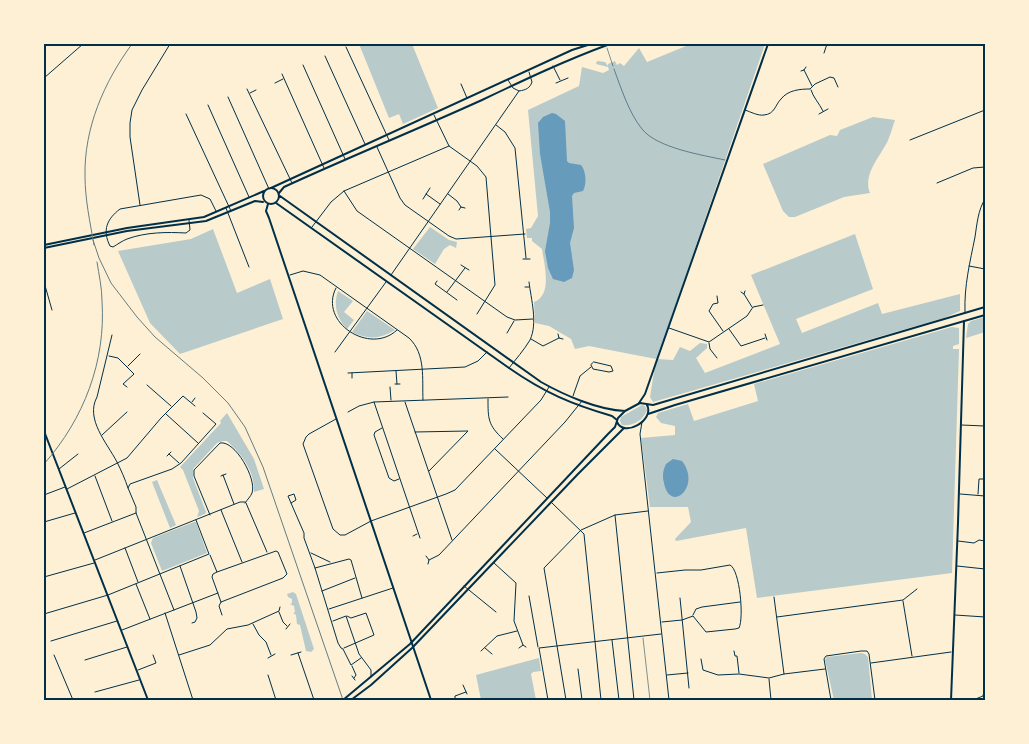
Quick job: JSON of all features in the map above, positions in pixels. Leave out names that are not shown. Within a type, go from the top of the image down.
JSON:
[{"type":"main road","points":[[44,247],[127,230],[189,220],[216,212],[264,192],[579,47],[591,44]]},
{"type":"main road","points":[[276,203],[284,188],[324,168],[377,147],[553,66],[610,44]]},
{"type":"main road","points":[[343,700],[410,644],[608,434],[625,411],[638,404],[645,394],[768,44]]},
{"type":"main road","points":[[270,188],[277,190],[280,195],[315,223],[550,387],[572,397],[613,410],[625,411]]},
{"type":"main road","points":[[264,192],[262,197],[264,202]]},
{"type":"main road","points":[[127,230],[206,221],[255,201],[268,204],[276,203],[509,368],[546,392],[578,406],[612,416],[617,420],[618,426],[624,428],[635,426],[648,414],[675,405],[985,315]]},
{"type":"main road","points":[[268,204],[266,211],[371,521],[410,644],[431,700]]},
{"type":"main road","points":[[638,404],[646,404],[755,375],[985,307]]},
{"type":"main road","points":[[951,700],[964,321]]},
{"type":"main road","points":[[462,334],[465,329]]},
{"type":"main road","points":[[645,394],[649,410],[648,414]]},
{"type":"main road","points":[[351,700],[371,685],[412,648],[624,428]]},
{"type":"main road","points":[[44,431],[148,700]]},
{"type":"street","points":[[44,78],[83,44]]},
{"type":"street","points":[[140,206],[130,137],[132,110],[170,44]]},
{"type":"street","points":[[824,53],[827,44]]},
{"type":"street","points":[[346,47],[389,141]]},
{"type":"street","points":[[325,56],[365,144]]},
{"type":"street","points":[[303,65],[346,159]]},
{"type":"street","points":[[553,66],[560,80]]},
{"type":"street","points":[[801,71],[806,67]]},
{"type":"street","points":[[804,70],[813,86]]},
{"type":"street","points":[[390,275],[519,91],[529,88],[532,77],[528,71]]},
{"type":"street","points":[[282,74],[324,168]]},
{"type":"street","points":[[833,78],[836,74]]},
{"type":"street","points":[[744,110],[765,115],[775,110],[780,100],[788,93],[810,89],[818,82],[830,77],[833,78]]},
{"type":"street","points":[[556,82],[568,78]]},
{"type":"street","points":[[833,78],[838,87]]},
{"type":"street","points":[[275,83],[284,79]]},
{"type":"street","points":[[508,80],[511,86],[519,91]]},
{"type":"street","points":[[461,84],[468,99]]},
{"type":"street","points":[[248,89],[292,184]]},
{"type":"street","points":[[810,89],[823,111]]},
{"type":"street","points":[[249,93],[256,90]]},
{"type":"street","points":[[228,97],[270,188]]},
{"type":"street","points":[[208,105],[249,198]]},
{"type":"street","points":[[818,114],[828,109]]},
{"type":"street","points":[[910,140],[985,110]]},
{"type":"street","points":[[186,114],[227,207],[249,268]]},
{"type":"street","points":[[433,114],[449,146],[477,166],[486,178],[496,285],[476,314]]},
{"type":"street","points":[[496,125],[505,132],[515,148],[526,258]]},
{"type":"street","points":[[312,228],[331,202],[344,192],[449,146]]},
{"type":"street","points":[[377,147],[405,205],[449,236],[456,240],[525,234]]},
{"type":"street","points":[[937,182],[974,168],[985,168]]},
{"type":"street","points":[[985,180],[985,189]]},
{"type":"street","points":[[423,198],[430,188]]},
{"type":"street","points":[[344,192],[357,211],[485,302],[515,320],[533,319]]},
{"type":"street","points":[[448,193],[458,201],[461,207],[465,208]]},
{"type":"street","points":[[426,194],[441,204]]},
{"type":"street","points":[[189,220],[190,230],[186,233],[159,232],[126,239],[113,247],[110,246],[106,226],[111,216],[120,209],[201,195],[210,199],[216,212]]},
{"type":"street","points":[[964,313],[964,292],[980,211],[985,199]]},
{"type":"street","points":[[522,259],[530,258]]},
{"type":"street","points":[[461,265],[469,270]]},
{"type":"street","points":[[969,266],[985,269]]},
{"type":"street","points":[[446,293],[464,268]]},
{"type":"street","points":[[288,276],[301,271],[314,272],[409,338],[417,347],[420,355],[423,400]]},
{"type":"street","points":[[335,352],[386,281]]},
{"type":"street","points":[[437,281],[434,284],[457,300]]},
{"type":"street","points":[[44,282],[52,310]]},
{"type":"street","points":[[509,368],[530,339],[533,319],[529,282]]},
{"type":"street","points":[[337,287],[333,296],[335,311],[341,323],[350,332],[359,337],[373,340],[384,338],[397,330]]},
{"type":"street","points":[[525,287],[530,287]]},
{"type":"street","points":[[741,292],[753,307]]},
{"type":"street","points":[[717,296],[718,303],[713,304],[709,311],[723,332]]},
{"type":"street","points":[[44,302],[49,300]]},
{"type":"street","points":[[709,342],[747,316],[753,307],[763,305]]},
{"type":"street","points":[[507,333],[515,320]]},
{"type":"street","points":[[668,328],[709,342]]},
{"type":"street","points":[[728,329],[741,346],[765,338]]},
{"type":"street","points":[[558,334],[559,338]]},
{"type":"street","points":[[765,334],[767,340]]},
{"type":"street","points":[[112,335],[98,397],[94,404],[94,420],[128,488],[174,610]]},
{"type":"street","points":[[530,339],[543,346],[559,338],[563,339]]},
{"type":"street","points":[[709,342],[710,349],[717,358]]},
{"type":"street","points":[[348,373],[467,367],[478,362],[487,352]]},
{"type":"street","points":[[127,366],[139,355],[135,353]]},
{"type":"street","points":[[108,355],[118,358],[134,374],[121,387]]},
{"type":"street","points":[[572,397],[580,376],[592,364],[595,362],[611,366],[613,369],[612,372],[609,372],[594,370],[591,367]]},
{"type":"street","points":[[396,370],[396,384],[400,384]]},
{"type":"street","points":[[352,372],[352,378]]},
{"type":"street","points":[[123,384],[127,387]]},
{"type":"street","points":[[147,385],[171,407]]},
{"type":"street","points":[[390,387],[391,401]]},
{"type":"street","points":[[336,419],[309,434],[303,444],[332,529],[340,535],[345,535],[371,521],[455,490],[541,400],[550,387]]},
{"type":"street","points":[[44,495],[66,488],[127,458],[165,413],[183,396],[196,406]]},
{"type":"street","points":[[502,397],[502,403]]},
{"type":"street","points":[[348,412],[359,406],[374,402],[508,397]]},
{"type":"street","points":[[192,402],[195,398]]},
{"type":"street","points":[[488,398],[489,422],[491,427],[504,440]]},
{"type":"street","points":[[428,564],[429,560],[438,555],[582,400]]},
{"type":"street","points":[[404,401],[452,540]]},
{"type":"street","points":[[374,402],[420,538]]},
{"type":"street","points":[[102,435],[127,412]]},
{"type":"street","points":[[165,413],[199,444]]},
{"type":"street","points":[[128,488],[130,484],[172,469],[180,464],[216,424],[203,413]]},
{"type":"street","points":[[123,416],[126,419]]},
{"type":"street","points":[[642,421],[640,434],[669,700]]},
{"type":"street","points":[[961,425],[985,426]]},
{"type":"street","points":[[635,426],[640,434]]},
{"type":"street","points":[[383,427],[376,430],[374,435],[389,478],[394,481],[400,479]]},
{"type":"street","points":[[415,432],[468,431],[428,472]]},
{"type":"street","points":[[44,577],[95,561],[125,547],[245,502],[252,493],[253,486],[247,466],[239,454],[226,443],[220,443],[194,470],[194,476],[210,515]]},
{"type":"street","points":[[495,449],[547,498]]},
{"type":"street","points":[[58,469],[78,454]]},
{"type":"street","points":[[169,454],[180,464]]},
{"type":"street","points":[[94,475],[112,522]]},
{"type":"street","points":[[223,475],[234,505]]},
{"type":"street","points":[[978,495],[979,479],[983,479]]},
{"type":"street","points":[[959,494],[985,496]]},
{"type":"street","points":[[245,502],[248,505],[267,553]]},
{"type":"street","points":[[551,502],[584,534],[601,700]]},
{"type":"street","points":[[291,503],[304,533],[338,643],[356,675],[354,678]]},
{"type":"street","points":[[220,510],[242,563]]},
{"type":"street","points":[[566,700],[544,568],[581,530],[615,515],[649,511]]},
{"type":"street","points":[[44,522],[76,513]]},
{"type":"street","points":[[83,533],[136,513]]},
{"type":"street","points":[[615,515],[634,700]]},
{"type":"street","points":[[196,520],[217,572]]},
{"type":"street","points":[[413,536],[418,534]]},
{"type":"street","points":[[957,541],[974,543],[979,540],[985,541]]},
{"type":"street","points":[[125,547],[150,620]]},
{"type":"street","points":[[222,602],[212,577],[213,574],[267,553],[278,552],[287,574],[286,576],[222,602],[219,606],[222,615]]},
{"type":"street","points":[[310,553],[331,563]]},
{"type":"street","points":[[44,614],[108,595],[209,554]]},
{"type":"street","points":[[426,556],[429,560]]},
{"type":"street","points":[[315,568],[349,558],[362,598]]},
{"type":"street","points":[[494,562],[516,583],[514,621],[523,645],[526,647]]},
{"type":"street","points":[[656,573],[701,570],[730,565],[734,567],[740,602],[739,628],[706,632],[692,616]]},
{"type":"street","points":[[180,566],[193,603],[197,618],[195,622]]},
{"type":"street","points":[[956,566],[985,568]]},
{"type":"street","points":[[322,591],[356,578]]},
{"type":"street","points":[[464,586],[496,612]]},
{"type":"street","points":[[328,609],[393,588]]},
{"type":"street","points":[[777,617],[903,600],[917,589]]},
{"type":"street","points":[[121,630],[218,593]]},
{"type":"street","points":[[529,596],[548,700]]},
{"type":"street","points":[[680,598],[689,688]]},
{"type":"street","points":[[774,598],[784,674]]},
{"type":"street","points":[[903,600],[912,657]]},
{"type":"street","points":[[661,622],[682,620],[692,616],[696,609],[702,607],[740,602]]},
{"type":"street","points":[[280,606],[279,611],[283,622],[287,626]]},
{"type":"street","points":[[179,655],[210,645],[227,629],[253,624],[279,611]]},
{"type":"street","points":[[165,613],[193,700]]},
{"type":"street","points":[[331,621],[346,616],[351,618],[366,613],[374,635],[343,649]]},
{"type":"street","points":[[954,615],[985,617]]},
{"type":"street","points":[[346,616],[361,658],[371,670],[372,677]]},
{"type":"street","points":[[51,641],[117,620]]},
{"type":"street","points":[[253,624],[259,635],[266,642],[271,655]]},
{"type":"street","points":[[286,629],[290,624]]},
{"type":"street","points":[[481,651],[497,636],[518,630]]},
{"type":"street","points":[[538,648],[662,634]]},
{"type":"street","points":[[612,640],[619,700]]},
{"type":"street","points":[[519,648],[523,645]]},
{"type":"street","points":[[84,660],[128,647]]},
{"type":"street","points":[[485,647],[492,654]]},
{"type":"street","points":[[831,700],[824,659],[826,656],[867,650],[874,700]]},
{"type":"street","points":[[734,651],[735,656],[737,656],[738,674]]},
{"type":"street","points":[[291,655],[301,652]]},
{"type":"street","points":[[870,663],[952,652]]},
{"type":"street","points":[[298,653],[314,700]]},
{"type":"street","points":[[268,658],[275,654]]},
{"type":"street","points":[[54,655],[73,700]]},
{"type":"street","points":[[137,671],[156,663],[153,655]]},
{"type":"street","points":[[351,666],[361,658]]},
{"type":"street","points":[[701,659],[702,668],[705,671],[718,675],[738,674],[770,678],[784,674],[826,669]]},
{"type":"street","points":[[578,669],[582,700]]},
{"type":"street","points":[[371,670],[377,672]]},
{"type":"street","points":[[666,675],[688,673]]},
{"type":"street","points":[[268,675],[276,700]]},
{"type":"street","points":[[770,678],[771,700]]},
{"type":"street","points":[[94,692],[140,680]]},
{"type":"street","points":[[455,700],[455,696],[466,693],[463,685]]},
{"type":"street","points":[[973,700],[983,696],[985,686]]},
{"type":"lane","points":[[606,44],[613,66]]},
{"type":"lane","points":[[614,69],[633,115],[648,136],[682,150],[727,161]]},
{"type":"lane","points":[[139,355],[142,358]]},
{"type":"lane","points":[[643,636],[650,700]]},
{"type":"shaded area","points":[[359,44],[412,44],[438,108],[403,124],[399,114],[389,118]]},
{"type":"shaded area","points":[[691,44],[765,44],[657,359],[673,360],[680,347],[690,351],[700,343],[707,344],[707,348],[696,358],[705,373],[780,344],[751,275],[855,234],[873,289],[796,319],[802,333],[878,303],[882,314],[960,294],[960,311],[944,318],[653,402],[650,397],[656,359],[589,346],[575,349],[571,339],[549,326],[535,323],[534,302],[544,293],[546,278],[542,249],[532,241],[532,238],[527,238],[526,229],[531,228],[538,216],[528,110],[579,86],[582,67],[603,73],[609,70],[608,67],[596,64],[597,61],[605,62],[608,66],[608,64],[615,61],[617,65],[620,63],[624,66],[639,48],[647,62]]},
{"type":"shaded area","points":[[873,117],[895,120],[887,143],[870,174],[868,187],[870,193],[844,197],[795,217],[789,217],[783,211],[763,164],[830,135],[837,136],[840,130]]},
{"type":"shaded area","points":[[430,227],[449,240],[457,242],[456,248],[450,245],[444,249],[435,264],[413,249]]},
{"type":"shaded area","points":[[213,229],[237,293],[270,279],[283,319],[180,354],[150,323],[118,251],[191,239]]},
{"type":"shaded area","points":[[338,291],[353,301],[344,312],[354,320],[347,329],[337,312]]},
{"type":"shaded area","points":[[367,311],[395,330],[379,337],[363,336],[352,332]]},
{"type":"shaded area","points":[[985,317],[985,332],[966,338],[968,324],[971,321]]},
{"type":"shaded area","points":[[952,327],[959,328],[959,344],[953,346],[953,349],[959,349],[952,573],[757,598],[746,528],[676,541],[675,539],[691,522],[688,507],[650,507],[641,438],[675,435],[675,426],[661,423],[656,417],[658,413],[688,404],[694,421],[758,401],[754,384]]},
{"type":"shaded area","points":[[642,405],[647,410],[640,420],[634,424],[622,425],[621,417]]},
{"type":"shaded area","points":[[227,413],[254,459],[264,489],[254,492],[250,470],[238,452],[227,441],[217,443],[193,469],[193,478],[206,512],[197,517],[199,511],[183,470],[180,467],[221,423],[220,421]]},
{"type":"shaded area","points":[[157,480],[176,525],[170,528],[152,482]]},
{"type":"shaded area","points":[[196,522],[207,553],[162,571],[151,543],[153,538]]},
{"type":"shaded area","points":[[293,592],[296,594],[314,649],[311,652],[306,651],[300,625],[297,624],[296,615],[293,613],[295,612],[294,606],[290,604],[292,599],[287,594]]},
{"type":"shaded area","points":[[861,653],[868,657],[872,700],[834,700],[825,660],[827,657]]},
{"type":"shaded area","points":[[539,658],[541,671],[531,674],[536,700],[481,700],[476,675]]},
{"type":"water","points":[[552,113],[565,121],[567,161],[581,165],[585,178],[583,191],[574,193],[572,196],[574,228],[570,243],[574,270],[572,278],[564,282],[553,279],[548,268],[545,251],[550,212],[540,154],[538,123],[543,117]]},
{"type":"water","points":[[673,459],[682,461],[687,471],[687,488],[678,497],[672,496],[667,492],[663,478],[666,464]]},
{"type":"railway","points":[[94,245],[85,185],[88,140],[92,123],[105,90],[132,44]]},
{"type":"railway","points":[[93,240],[111,283],[137,317],[155,337],[203,378],[228,403],[245,427],[263,467],[343,700]]},
{"type":"railway","points":[[44,464],[58,447],[81,408],[90,388],[96,367],[102,323],[102,291],[97,262]]}]
